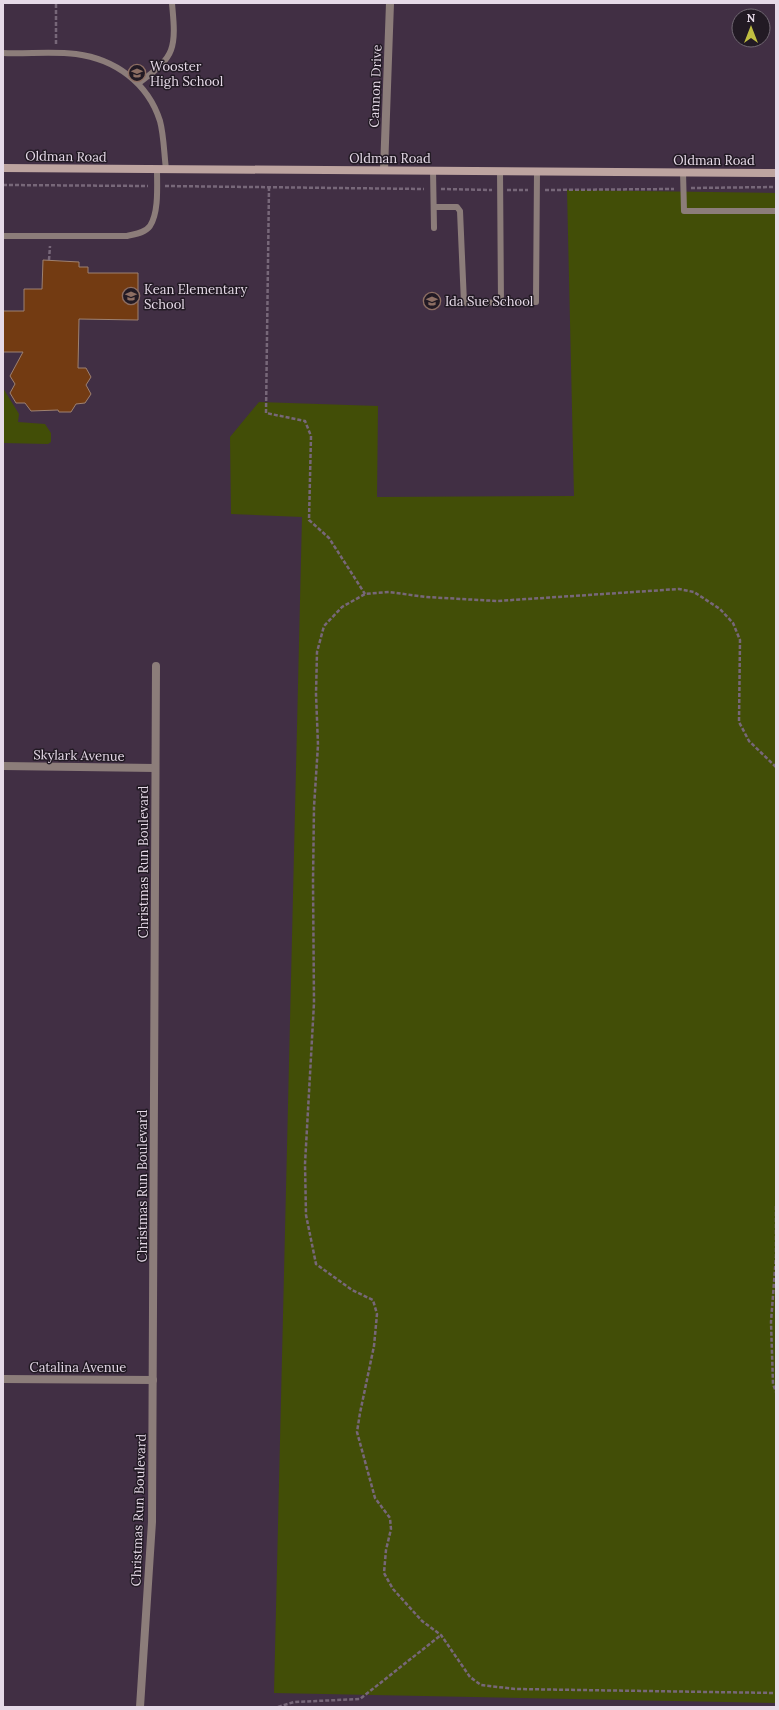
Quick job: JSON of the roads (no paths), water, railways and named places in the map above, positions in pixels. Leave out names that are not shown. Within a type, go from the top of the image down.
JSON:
[{"type":"street","name":"Cannon Drive","points":[[384,170],[390,3]]},
{"type":"street","name":"Oldman Road","points":[[3,168],[157,170],[500,170],[776,173]]},
{"type":"street","name":"Christmas Run Boulevard","points":[[140,1707],[152,1522],[156,666]]},
{"type":"street","name":"Skylark Avenue","points":[[3,766],[155,768]]},
{"type":"street","name":"Catalina Avenue","points":[[3,1379],[153,1380]]},
{"type":"lane","points":[[139,83],[160,65],[171,50],[173,31],[172,3]]},
{"type":"lane","points":[[3,53],[77,54],[106,61],[123,71],[139,83],[152,102],[160,121],[166,170]]},
{"type":"lane","points":[[3,236],[127,236],[141,233],[150,227],[154,216],[157,170]]},
{"type":"lane","points":[[432,170],[434,228]]},
{"type":"lane","points":[[500,170],[501,302]]},
{"type":"lane","points":[[434,207],[457,207],[460,211],[464,303],[536,302],[538,171]]},
{"type":"lane","points":[[683,172],[684,211],[776,211]]},
{"type":"place","name":"Wooster High School","points":[[137,73]]},
{"type":"place","name":"Kean Elementary School","points":[[131,296]]},
{"type":"place","name":"Ida Sue School","points":[[432,301]]}]
